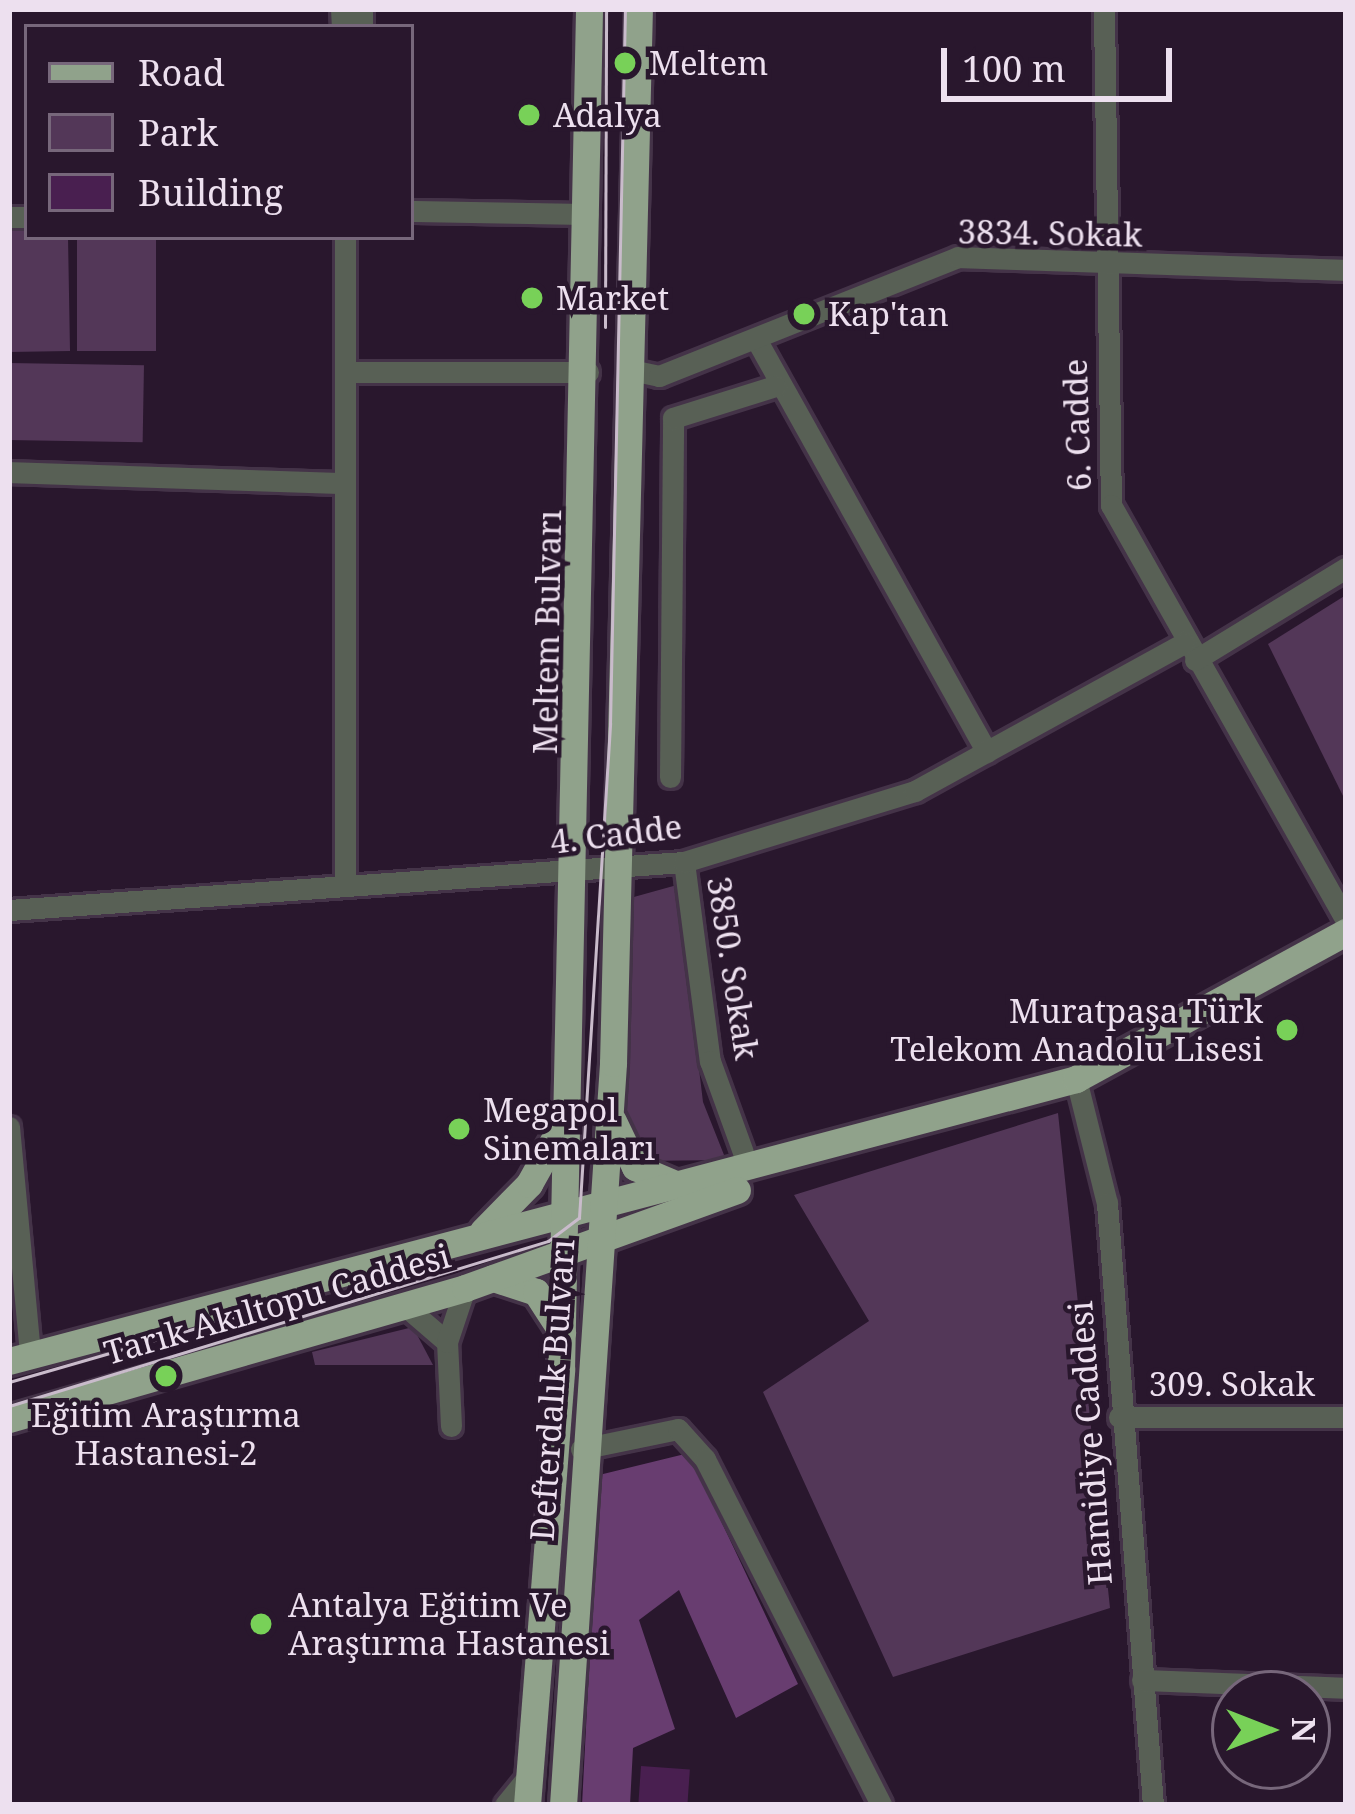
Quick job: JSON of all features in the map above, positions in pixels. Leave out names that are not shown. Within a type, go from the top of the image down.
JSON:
[{"type":"main road","name":"Meltem Bulvarı","points":[[564,1256],[578,874],[588,372],[589,9]]},
{"type":"main road","points":[[603,1196],[620,872],[639,9]]},
{"type":"main road","points":[[867,1142],[1076,1079],[1346,932]]},
{"type":"main road","points":[[610,1112],[640,1172],[683,1185]]},
{"type":"main road","points":[[481,1233],[529,1184],[568,1114]]},
{"type":"main road","name":"Tarık Akıltopu Caddesi","points":[[20,1358],[603,1196],[683,1185],[867,1142]]},
{"type":"main road","name":"Tarık Akıltopu Caddesi","points":[[9,1418],[465,1288],[564,1256],[867,1142]]},
{"type":"main road","name":"Defterdalık Bulvarı","points":[[563,1805],[581,1449],[603,1196]]},
{"type":"main road","points":[[593,1316],[632,1228]]},
{"type":"main road","name":"Defterdalık Bulvarı","points":[[527,1805],[564,1256]]},
{"type":"main road","points":[[493,1278],[536,1292],[562,1332]]},
{"type":"street","name":"6. Cadde","points":[[1104,9],[1112,505],[1190,651],[1346,920]]},
{"type":"street","points":[[414,211],[588,214]]},
{"type":"street","points":[[345,240],[345,884]]},
{"type":"street","name":"3834. Sokak","points":[[632,370],[659,376],[958,257],[1106,267],[1346,270]]},
{"type":"street","points":[[756,339],[775,386],[987,752]]},
{"type":"street","points":[[346,372],[588,372]]},
{"type":"street","points":[[670,777],[673,418],[775,386]]},
{"type":"street","points":[[9,472],[344,483]]},
{"type":"street","name":"4. Cadde","points":[[9,910],[345,884],[620,872],[683,862],[871,808],[1190,651],[1346,568]]},
{"type":"street","name":"3850. Sokak","points":[[683,862],[710,1061],[743,1152]]},
{"type":"street","name":"Hamidiye Caddesi","points":[[1076,1079],[1106,1203],[1119,1417],[1153,1805]]},
{"type":"street","points":[[9,1126],[20,1358]]},
{"type":"street","points":[[451,1426],[447,1342],[465,1288]]},
{"type":"street","points":[[404,1305],[447,1342]]},
{"type":"street","name":"309. Sokak","points":[[1119,1417],[1346,1417]]},
{"type":"street","points":[[581,1449],[678,1429],[704,1459],[881,1805]]},
{"type":"street","points":[[1142,1680],[1346,1688]]},
{"type":"street","points":[[506,1805],[529,1775]]},
{"type":"green space","points":[[9,228],[24,228],[24,240],[68,240],[70,351],[9,352]]},
{"type":"green space","points":[[77,240],[156,240],[156,351],[77,351]]},
{"type":"green space","points":[[9,363],[144,365],[143,442],[9,440]]},
{"type":"green space","points":[[1346,595],[1346,802],[1268,644]]},
{"type":"green space","points":[[677,885],[703,1102],[726,1160],[640,1161],[627,1150],[623,900]]},
{"type":"green space","points":[[1058,1113],[1110,1608],[893,1677],[763,1392],[869,1321],[794,1195]]},
{"type":"green space","points":[[413,1327],[433,1365],[315,1365],[312,1352]]},
{"type":"shaded area","points":[[689,1453],[798,1684],[736,1718],[679,1590],[639,1620],[675,1729],[633,1748],[630,1805],[582,1805],[599,1475]]},
{"type":"building","points":[[641,1766],[690,1769],[687,1805],[638,1805]]},
{"type":"tram line","points":[[605,327],[606,9]]},
{"type":"tram line","points":[[9,1406],[548,1241],[579,1218],[610,724],[625,9]]},
{"type":"tram line","points":[[9,1382],[300,1298]]},
{"type":"place","name":"Meltem","points":[[625,63]]},
{"type":"place","name":"Adalya","points":[[529,115]]},
{"type":"place","name":"Market","points":[[532,298]]},
{"type":"place","name":"Kap'tan","points":[[804,314]]},
{"type":"place","name":"Muratpaşa Türk Telekom Anadolu Lisesi","points":[[1287,1030]]},
{"type":"place","name":"Megapol Sinemaları","points":[[459,1129]]},
{"type":"place","name":"Eğitim Araştırma Hastanesi-2","points":[[166,1376]]},
{"type":"place","name":"Antalya Eğitim Ve Araştırma Hastanesi","points":[[261,1624]]}]
